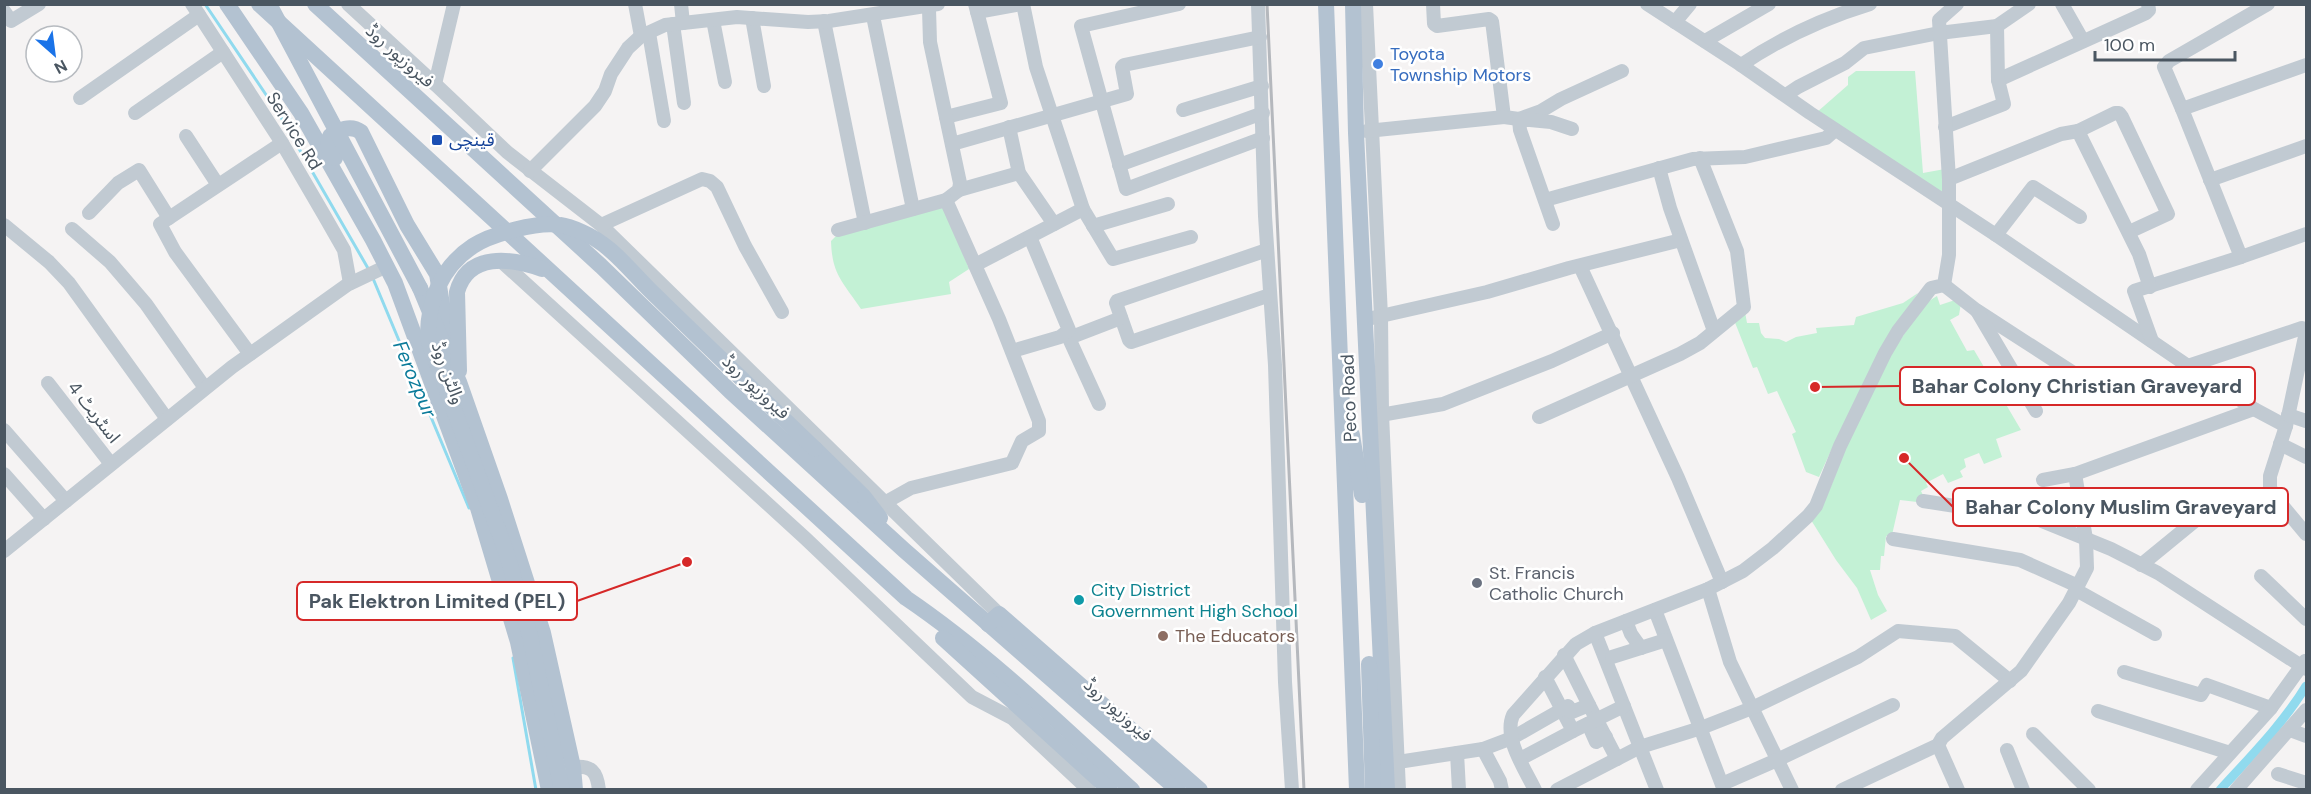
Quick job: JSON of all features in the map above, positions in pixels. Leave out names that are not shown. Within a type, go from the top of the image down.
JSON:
[{"type":"main road","name":"والٹن روڈ","points":[[227,4],[301,113],[387,266],[478,508],[518,642],[549,789]]},
{"type":"main road","points":[[259,4],[820,520],[906,597],[933,616],[1110,789]]},
{"type":"main road","name":"والٹن روڈ","points":[[269,4],[420,288],[459,382],[543,633],[573,767],[574,789]]},
{"type":"main road","name":"فیروزپور روڈ","points":[[315,4],[601,266],[730,391],[904,550],[993,619],[1034,662],[1176,788]]},
{"type":"main road","name":"Peco Road","points":[[1326,4],[1357,789]]},
{"type":"main road","name":"Peco Road","points":[[1353,4],[1361,43],[1362,77],[1356,133],[1373,318],[1384,599],[1387,789]]},
{"type":"main road","points":[[373,240],[377,230],[328,146],[330,136],[342,129],[356,129],[361,132],[407,225],[434,268],[445,318],[459,352]]},
{"type":"main road","points":[[562,789],[530,636],[507,554],[428,339],[427,322],[435,289],[449,268],[463,253],[483,240],[502,233],[554,224],[593,237],[612,251],[864,497],[904,550]]},
{"type":"main road","points":[[459,382],[457,292],[460,280],[472,268],[487,261],[527,264],[549,272]]},
{"type":"main road","points":[[1342,391],[1360,473],[1364,512],[1373,789]]},
{"type":"main road","points":[[993,619],[1200,789]]},
{"type":"main road","points":[[1011,690],[1132,789]]},
{"type":"street","points":[[4,11],[11,21],[39,4]]},
{"type":"street","points":[[348,4],[507,152],[601,225],[886,502],[993,619]]},
{"type":"street","points":[[435,84],[454,4]]},
{"type":"street","points":[[635,4],[645,34],[664,121]]},
{"type":"street","points":[[681,4],[678,23],[684,103]]},
{"type":"street","points":[[946,117],[1001,102],[976,8],[1022,4],[1036,68],[1083,209],[1113,260],[1191,237]]},
{"type":"street","points":[[1179,4],[1081,26],[1126,189],[1263,138]]},
{"type":"street","points":[[1258,4],[1267,250],[1277,418],[1285,682],[1293,789]]},
{"type":"street","points":[[1361,43],[1366,4]]},
{"type":"street","points":[[1433,4],[1434,24],[1437,26],[1489,19],[1492,21],[1504,117]]},
{"type":"street","points":[[1647,4],[1742,65],[1835,130],[1996,235],[2254,409],[2287,420],[2307,422]]},
{"type":"street","points":[[1676,22],[1690,4]]},
{"type":"street","points":[[1705,41],[1769,4]]},
{"type":"street","points":[[1742,65],[1770,46],[1840,13],[1870,4]]},
{"type":"street","points":[[1944,285],[1949,255],[1949,179],[1939,20],[1957,4]]},
{"type":"street","points":[[1786,95],[1845,63],[1864,48],[1940,33],[1997,26],[2029,4]]},
{"type":"street","points":[[2062,4],[2083,41]]},
{"type":"street","points":[[1998,80],[2146,13],[2149,10],[2148,4]]},
{"type":"street","points":[[2241,257],[2164,67],[2169,61],[2268,4]]},
{"type":"street","points":[[530,171],[596,106],[611,74],[628,48],[645,34],[665,25],[737,17],[802,22],[824,21],[850,11],[873,15],[932,6]]},
{"type":"street","points":[[932,6],[929,9],[930,42],[960,183],[959,190]]},
{"type":"street","points":[[80,98],[195,10]]},
{"type":"street","name":"Service Rd","points":[[195,10],[282,142],[344,250],[350,283]]},
{"type":"street","points":[[873,15],[913,209]]},
{"type":"street","points":[[752,18],[764,86]]},
{"type":"street","points":[[713,20],[725,82]]},
{"type":"street","points":[[824,21],[865,223]]},
{"type":"street","points":[[1945,127],[2004,104],[1998,80],[1997,26]]},
{"type":"street","points":[[952,144],[1128,94],[1122,67],[1124,65],[1260,37]]},
{"type":"street","points":[[135,113],[223,52]]},
{"type":"street","points":[[2182,109],[2307,65]]},
{"type":"street","points":[[1519,119],[1541,111],[1561,99],[1622,71]]},
{"type":"street","points":[[1362,77],[1373,130],[1373,318],[1486,292],[1681,240]]},
{"type":"street","points":[[1183,110],[1262,86]]},
{"type":"street","points":[[1119,165],[1263,113]]},
{"type":"street","points":[[1949,179],[2119,113],[2168,214],[2128,232]]},
{"type":"street","points":[[1356,133],[1504,117],[1551,122],[1572,129]]},
{"type":"street","points":[[1519,119],[1520,130],[1553,224]]},
{"type":"street","points":[[1009,127],[1019,173],[1054,225]]},
{"type":"street","points":[[1545,200],[1700,158],[1745,157],[1826,138],[1835,130]]},
{"type":"street","points":[[2078,130],[2139,254],[2150,287]]},
{"type":"street","points":[[186,135],[218,184]]},
{"type":"street","points":[[250,354],[175,252],[160,224],[282,142]]},
{"type":"street","points":[[2210,180],[2307,146]]},
{"type":"street","points":[[1539,417],[1685,351],[1744,307],[1742,282],[1733,241],[1700,158]]},
{"type":"street","points":[[1659,168],[1670,208],[1714,331]]},
{"type":"street","points":[[88,213],[118,183],[139,170],[169,218]]},
{"type":"street","points":[[838,230],[946,200],[959,190],[1019,173]]},
{"type":"street","points":[[601,225],[702,179],[710,181],[717,188],[745,246],[782,312]]},
{"type":"street","points":[[1996,235],[2033,187],[2080,217]]},
{"type":"street","points":[[886,502],[911,488],[1012,463],[1022,441],[1039,432],[1039,422],[1012,351],[946,200]]},
{"type":"street","points":[[1093,226],[1168,204]]},
{"type":"street","points":[[975,265],[1083,209]]},
{"type":"street","points":[[4,225],[49,262],[69,283],[167,419]]},
{"type":"street","points":[[72,229],[110,262],[146,304],[205,388]]},
{"type":"street","points":[[2152,341],[2134,291],[2307,234]]},
{"type":"street","points":[[1030,237],[1069,330],[1068,336],[1099,404]]},
{"type":"street","points":[[1267,250],[1116,303],[1131,342],[1270,295]]},
{"type":"street","points":[[501,261],[805,538],[972,698],[1012,718],[1089,789]]},
{"type":"street","points":[[7,545],[44,519],[250,354],[350,283],[387,266]]},
{"type":"street","points":[[1580,266],[1632,374],[1722,582]]},
{"type":"street","points":[[1944,285],[1976,310],[2076,374]]},
{"type":"street","points":[[1535,789],[1512,738],[1510,723],[1513,715],[1576,644],[1595,633],[1708,589],[1743,571],[1773,548],[1808,516],[1816,506],[1840,446],[1889,346],[1931,288],[1944,285]]},
{"type":"street","points":[[1976,310],[2036,411]]},
{"type":"street","points":[[1012,351],[1068,336],[1121,318]]},
{"type":"street","points":[[2188,366],[2302,328],[2307,331],[2287,420],[2270,476],[2270,488],[2307,534]]},
{"type":"street","points":[[1376,416],[1443,404],[1552,362],[1612,333]]},
{"type":"street","name":"اسٹریٹ 4","points":[[48,383],[111,464]]},
{"type":"street","points":[[2043,480],[2075,474],[2254,409]]},
{"type":"street","points":[[4,430],[66,501]]},
{"type":"street","points":[[2280,444],[2307,457]]},
{"type":"street","points":[[4,474],[44,519]]},
{"type":"street","points":[[1842,789],[1938,745],[1942,738],[2021,671],[2069,603],[2087,568],[2086,539],[2075,474]]},
{"type":"street","points":[[1923,501],[2037,519],[2111,549],[2305,665],[2271,708],[2198,789]]},
{"type":"street","points":[[2141,565],[2213,506]]},
{"type":"street","points":[[805,538],[820,520]]},
{"type":"street","points":[[1893,539],[2020,560],[2077,588],[2155,634]]},
{"type":"street","points":[[2261,576],[2307,619]]},
{"type":"street","points":[[1708,589],[1730,662],[1792,789]]},
{"type":"street","points":[[1384,599],[1399,789]]},
{"type":"street","points":[[1654,610],[1723,787],[1893,705]]},
{"type":"street","points":[[1626,621],[1631,634],[1641,648]]},
{"type":"street","points":[[1557,789],[1640,747],[1701,728],[1752,708],[1858,657],[1898,631],[1955,636],[2010,681]]},
{"type":"street","points":[[1595,633],[1657,789]]},
{"type":"street","points":[[1612,657],[1666,640]]},
{"type":"street","points":[[1564,656],[1589,705],[1593,721],[1606,737],[1617,759]]},
{"type":"street","points":[[2124,672],[2201,694],[2207,685],[2271,708]]},
{"type":"street","points":[[1545,677],[1573,731]]},
{"type":"street","points":[[1398,762],[1483,749],[1512,738],[1568,706],[1572,712],[1589,705]]},
{"type":"street","points":[[1520,759],[1624,706]]},
{"type":"street","points":[[2236,789],[2307,710]]},
{"type":"street","points":[[2098,711],[2229,753]]},
{"type":"street","points":[[2290,730],[2307,736]]},
{"type":"street","points":[[2033,734],[2089,789]]},
{"type":"street","points":[[1938,745],[1958,789]]},
{"type":"street","points":[[1483,749],[1502,789]]},
{"type":"street","points":[[2007,750],[2023,789]]},
{"type":"street","points":[[1457,753],[1459,789]]},
{"type":"street","points":[[573,767],[592,768],[598,778],[599,789]]},
{"type":"street","points":[[2278,774],[2307,783]]},
{"type":"green space","points":[[1856,71],[1915,71],[1923,173],[1945,169],[1944,195],[1816,113],[1848,85],[1848,77]]},
{"type":"green space","points":[[944,204],[969,269],[949,282],[951,294],[861,309],[836,270],[831,241],[838,234]]},
{"type":"green space","points":[[1918,293],[1865,383],[1819,477],[1806,472],[1792,434],[1796,432],[1777,391],[1768,394],[1757,367],[1753,368],[1734,320],[1745,312],[1747,323],[1759,323],[1761,333],[1765,338],[1786,342],[1796,337],[1817,333],[1816,328],[1854,325],[1856,317],[1903,303]]},
{"type":"green space","points":[[1937,296],[1940,305],[1955,300],[1961,303],[1959,315],[1950,320],[1967,351],[1974,350],[2021,430],[1996,439],[2002,457],[1984,464],[1979,453],[1964,459],[1966,467],[1960,471],[1963,477],[1948,483],[1943,474],[1926,483],[1928,487],[1921,491],[1924,497],[1917,502],[1900,500],[1892,535],[1886,536],[1880,570],[1870,570],[1878,595],[1887,611],[1871,620],[1857,588],[1811,520],[1829,491],[1845,447],[1883,368],[1920,310]]},
{"type":"waterway","name":"Ferozpur","points":[[205,4],[279,114],[369,270]]},
{"type":"waterway","name":"Ferozpur","points":[[372,276],[469,508]]},
{"type":"waterway","name":"Ferozpur","points":[[513,658],[536,790]]},
{"type":"waterway","points":[[2220,790],[2277,727],[2306,686]]},
{"type":"railway","points":[[1267,4],[1304,790]]},
{"type":"place","name":"Toyota Township Motors","points":[[1378,64]]},
{"type":"place","name":"قینچی","points":[[437,140]]},
{"type":"place","name":"Bahar Colony Christian Graveyard","points":[[1815,387]]},
{"type":"place","name":"Bahar Colony Muslim Graveyard","points":[[1904,458]]},
{"type":"place","name":"Pak Elektron Limited (PEL)","points":[[687,562]]},
{"type":"place","name":"St. Francis Catholic Church","points":[[1477,583]]},
{"type":"place","name":"City District Government High School","points":[[1079,600]]},
{"type":"place","name":"The Educators","points":[[1163,636]]}]
